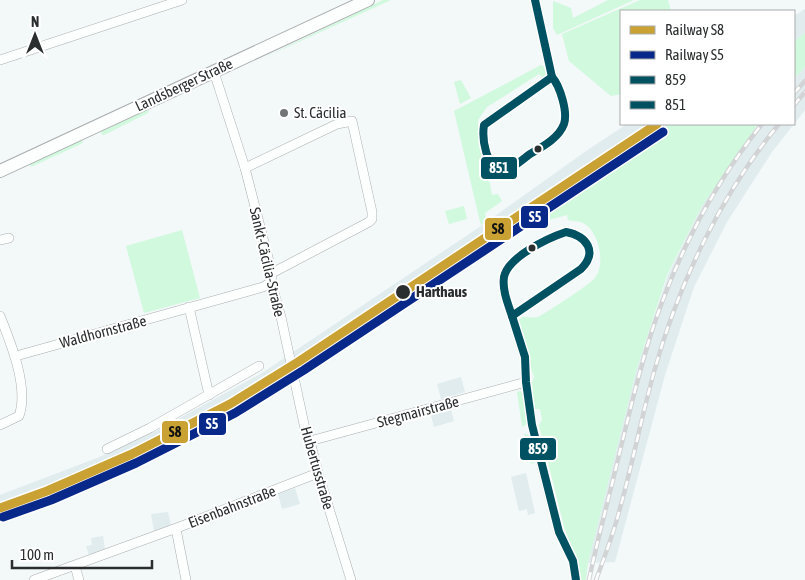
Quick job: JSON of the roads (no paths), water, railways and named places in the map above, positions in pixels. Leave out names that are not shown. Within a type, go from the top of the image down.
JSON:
[{"type":"main road","name":"Landsberger Straße","points":[[0,171],[368,0]]},
{"type":"street","points":[[0,60],[182,0]]},
{"type":"street","points":[[535,0],[552,77]]},
{"type":"street","name":"Sankt-Cäcilia-Straße","points":[[214,72],[245,168],[289,355]]},
{"type":"street","name":"Waldhornstraße","points":[[16,356],[263,287],[272,278],[372,219],[352,121],[337,124],[245,168]]},
{"type":"street","points":[[189,307],[209,395]]},
{"type":"street","points":[[0,316],[16,356],[21,392],[20,416],[0,425]]},
{"type":"street","points":[[512,316],[525,357],[526,382],[532,425],[553,511],[560,534],[573,561],[576,580]]},
{"type":"street","name":"Hubertusstraße","points":[[289,355],[307,438],[310,441],[318,473],[352,580]]},
{"type":"street","points":[[107,449],[150,428],[259,366]]},
{"type":"street","name":"Stegmairstraße","points":[[310,441],[526,382]]},
{"type":"street","name":"Eisenbahnstraße","points":[[34,580],[176,529],[318,473]]},
{"type":"street","points":[[176,529],[186,580]]},
{"type":"street","points":[[75,566],[79,580]]},
{"type":"railway","points":[[795,92],[805,81]]},
{"type":"railway","points":[[795,104],[805,92]]},
{"type":"railway","points":[[589,580],[641,368],[666,293],[676,267],[701,217],[729,169],[761,125]]},
{"type":"railway","points":[[596,580],[617,521],[654,372],[676,306],[689,274],[720,210],[738,180],[778,125]]},
{"type":"rail line","name":"S8","points":[[0,508],[47,491],[132,454],[230,404],[298,362],[655,125]]},
{"type":"rail line","name":"S5","points":[[3,517],[51,500],[136,463],[235,413],[304,370],[663,132]]},
{"type":"place","name":"St. Cäcilia","points":[[284,113]]},
{"type":"place","name":"Harthaus","points":[[403,292]]}]
